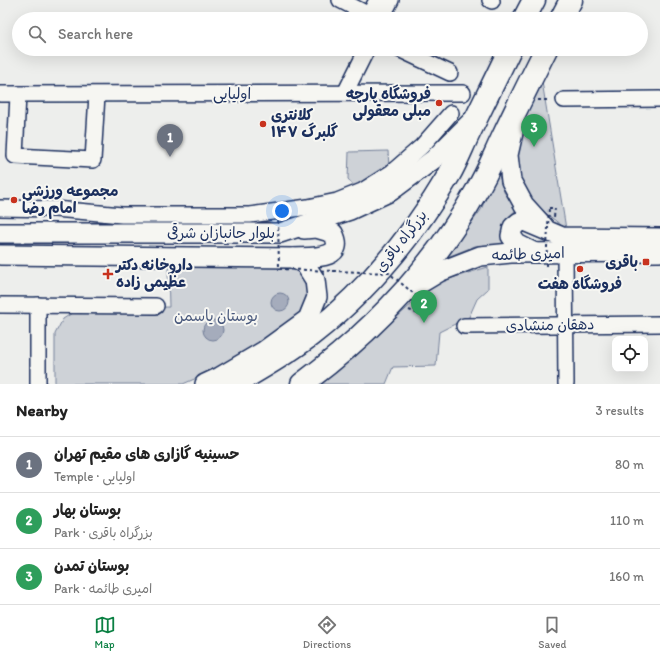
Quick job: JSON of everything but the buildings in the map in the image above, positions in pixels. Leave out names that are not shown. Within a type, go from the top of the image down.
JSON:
[{"type":"highway","points":[[528,12],[534,0]]},
{"type":"highway","points":[[565,12],[571,0]]},
{"type":"highway","name":"بزرگراه باقری","points":[[234,384],[274,361],[311,336],[339,312],[369,282],[417,225],[449,174],[507,56]]},
{"type":"highway","points":[[302,384],[324,368],[360,337],[404,292],[426,266],[458,222],[478,190],[542,56]]},
{"type":"main road","name":"امیری طائمه","points":[[520,100],[508,155],[511,181],[524,205],[548,231],[562,237],[660,238]]},
{"type":"main road","name":"بلوار جانبازان شرقی","points":[[0,233],[280,233],[350,210],[391,191],[434,159],[478,116]]},
{"type":"main road","points":[[540,259],[517,244],[512,236],[513,228],[519,222],[524,221],[548,231]]},
{"type":"main road","name":"بلوار جانبازان شرقی","points":[[0,255],[293,258],[322,257],[331,254],[336,247],[336,239],[333,233],[316,228],[294,229]]},
{"type":"main road","name":"امیری طائمه","points":[[404,292],[439,272],[480,256],[512,253],[540,259],[565,253],[660,252]]},
{"type":"main road","points":[[205,384],[220,377],[264,351],[308,319],[317,297],[315,280],[305,264],[293,258]]},
{"type":"street","points":[[340,0],[365,12]]},
{"type":"street","points":[[376,12],[377,0]]},
{"type":"street","points":[[380,12],[391,0]]},
{"type":"street","points":[[345,93],[363,56]]},
{"type":"street","points":[[413,56],[450,74]]},
{"type":"street","name":"اولیایی","points":[[0,94],[97,95],[463,93]]},
{"type":"street","points":[[18,95],[14,156],[93,160],[97,95]]},
{"type":"street","points":[[564,100],[660,99]]},
{"type":"street","points":[[0,208],[55,209],[122,215],[250,215],[308,208],[337,201],[362,191],[392,172],[422,146],[451,113]]},
{"type":"street","points":[[260,214],[261,233]]},
{"type":"street","points":[[565,253],[566,384]]},
{"type":"street","points":[[0,305],[156,306]]},
{"type":"street","points":[[38,305],[38,384]]},
{"type":"street","name":"دهقان منشادی","points":[[464,326],[660,324]]},
{"type":"path","points":[[520,100],[564,100]]},
{"type":"path","points":[[540,259],[549,208],[555,208]]},
{"type":"path","points":[[278,215],[279,269],[389,273],[426,304],[416,313]]},
{"type":"green space","points":[[540,69],[566,229],[533,203],[520,184],[514,154],[523,105]]},
{"type":"green space","points":[[388,151],[389,168],[355,187],[348,179],[349,152]]},
{"type":"green space","points":[[497,169],[504,192],[516,210],[505,222],[503,229],[503,245],[475,246],[445,258],[481,210]]},
{"type":"green space","name":"بوستان یاسمن","points":[[289,266],[311,277],[315,304],[240,359],[183,384],[55,384],[55,334],[63,319],[77,310],[169,307],[168,267]]},
{"type":"green space","points":[[488,267],[488,289],[477,299],[469,317],[439,332],[436,366],[393,367],[386,384],[318,384],[385,328],[435,283]]},
{"type":"water","points":[[276,293],[284,293],[289,298],[287,309],[284,311],[276,311],[271,306],[271,298]]},
{"type":"water","points":[[213,320],[220,323],[223,330],[220,337],[213,340],[206,337],[203,330],[206,323]]},
{"type":"place","name":"فروشگاه پارچه مبلی معقولی","points":[[439,103]]},
{"type":"place","name":"کلانتری ۱۴۷ گلبرگ","points":[[263,124]]},
{"type":"place","name":"بوستان تمدن","points":[[534,147]]},
{"type":"place","name":"حسینیه گازاری های مقیم تهران","points":[[170,157]]},
{"type":"place","name":"مجموعه ورزشی امام رضا","points":[[14,200]]},
{"type":"place","name":"باقری","points":[[646,262]]},
{"type":"place","name":"فروشگاه هفت","points":[[580,269]]},
{"type":"place","name":"داروخانه دکتر عظیمی زاده","points":[[108,274]]},
{"type":"place","name":"بوستان بهار","points":[[424,323]]}]
